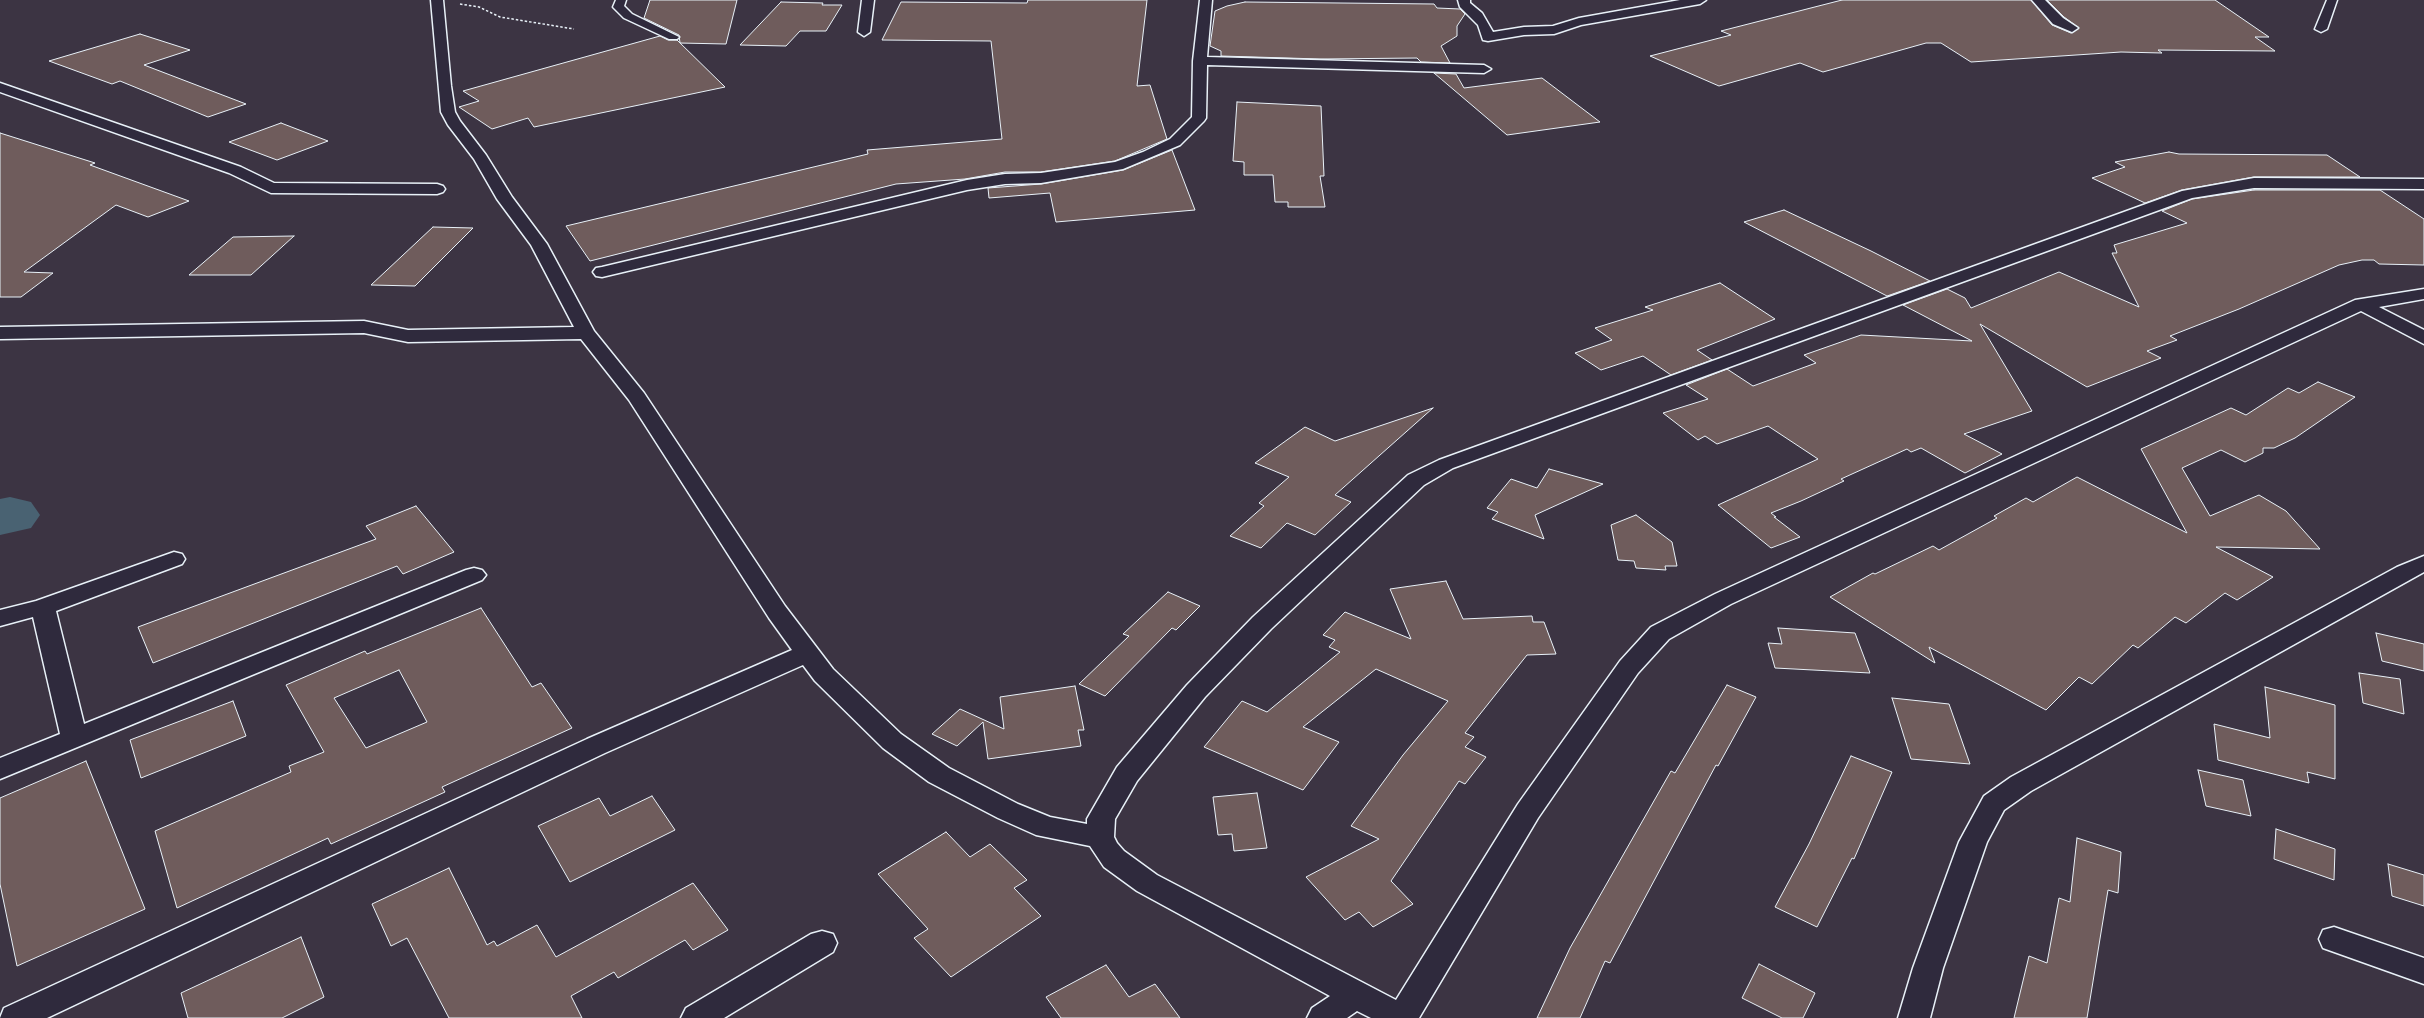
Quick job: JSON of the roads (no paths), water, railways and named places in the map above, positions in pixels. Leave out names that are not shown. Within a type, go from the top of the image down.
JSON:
[{"type":"street","points":[[864,32],[868,0]]},
{"type":"street","points":[[602,272],[967,184],[1005,179],[1041,178],[1118,166],[1175,142],[1199,118],[1200,62],[1206,0]]},
{"type":"street","points":[[1464,0],[1464,4],[1481,21],[1488,37],[1524,31],[1554,30],[1579,22],[1700,0]]},
{"type":"street","points":[[2038,0],[2058,21],[2072,28]]},
{"type":"street","points":[[438,1],[448,112],[481,158],[505,199],[539,244],[586,333],[637,397],[737,552],[824,675],[892,741],[913,758],[975,794],[1046,827],[1100,838]]},
{"type":"street","points":[[1200,62],[1484,70]]},
{"type":"street","points":[[0,87],[7,96],[235,170],[271,188],[437,188]]},
{"type":"street","points":[[2424,184],[2254,183],[2233,185],[2188,194],[1429,472],[1399,495],[1267,618],[1196,691],[1127,774],[1101,819],[1100,838],[1105,849],[1114,859],[1147,883],[1401,1018],[1528,811],[1629,667],[1660,634],[1730,596],[2064,443],[2361,304],[2424,294]]},
{"type":"street","points":[[2361,304],[2424,338]]},
{"type":"street","points":[[0,333],[364,327],[408,336],[484,333],[586,333]]},
{"type":"street","points":[[0,618],[43,607],[174,559]]},
{"type":"street","points":[[1914,1018],[1928,968],[1973,842],[1994,802],[2022,784],[2405,572],[2424,563]]},
{"type":"street","points":[[0,769],[474,575]]},
{"type":"street","points":[[43,607],[74,738]]},
{"type":"street","points":[[15,1018],[596,746],[808,653]]},
{"type":"street","points":[[2334,939],[2424,971]]},
{"type":"street","points":[[697,1018],[822,943]]},
{"type":"street","points":[[1323,1018],[1356,994]]},
{"type":"lane","points":[[621,0],[618,7],[628,16],[673,37]]},
{"type":"lane","points":[[2321,29],[2332,0]]},
{"type":"waterway","points":[[0,517],[10,515]]}]
